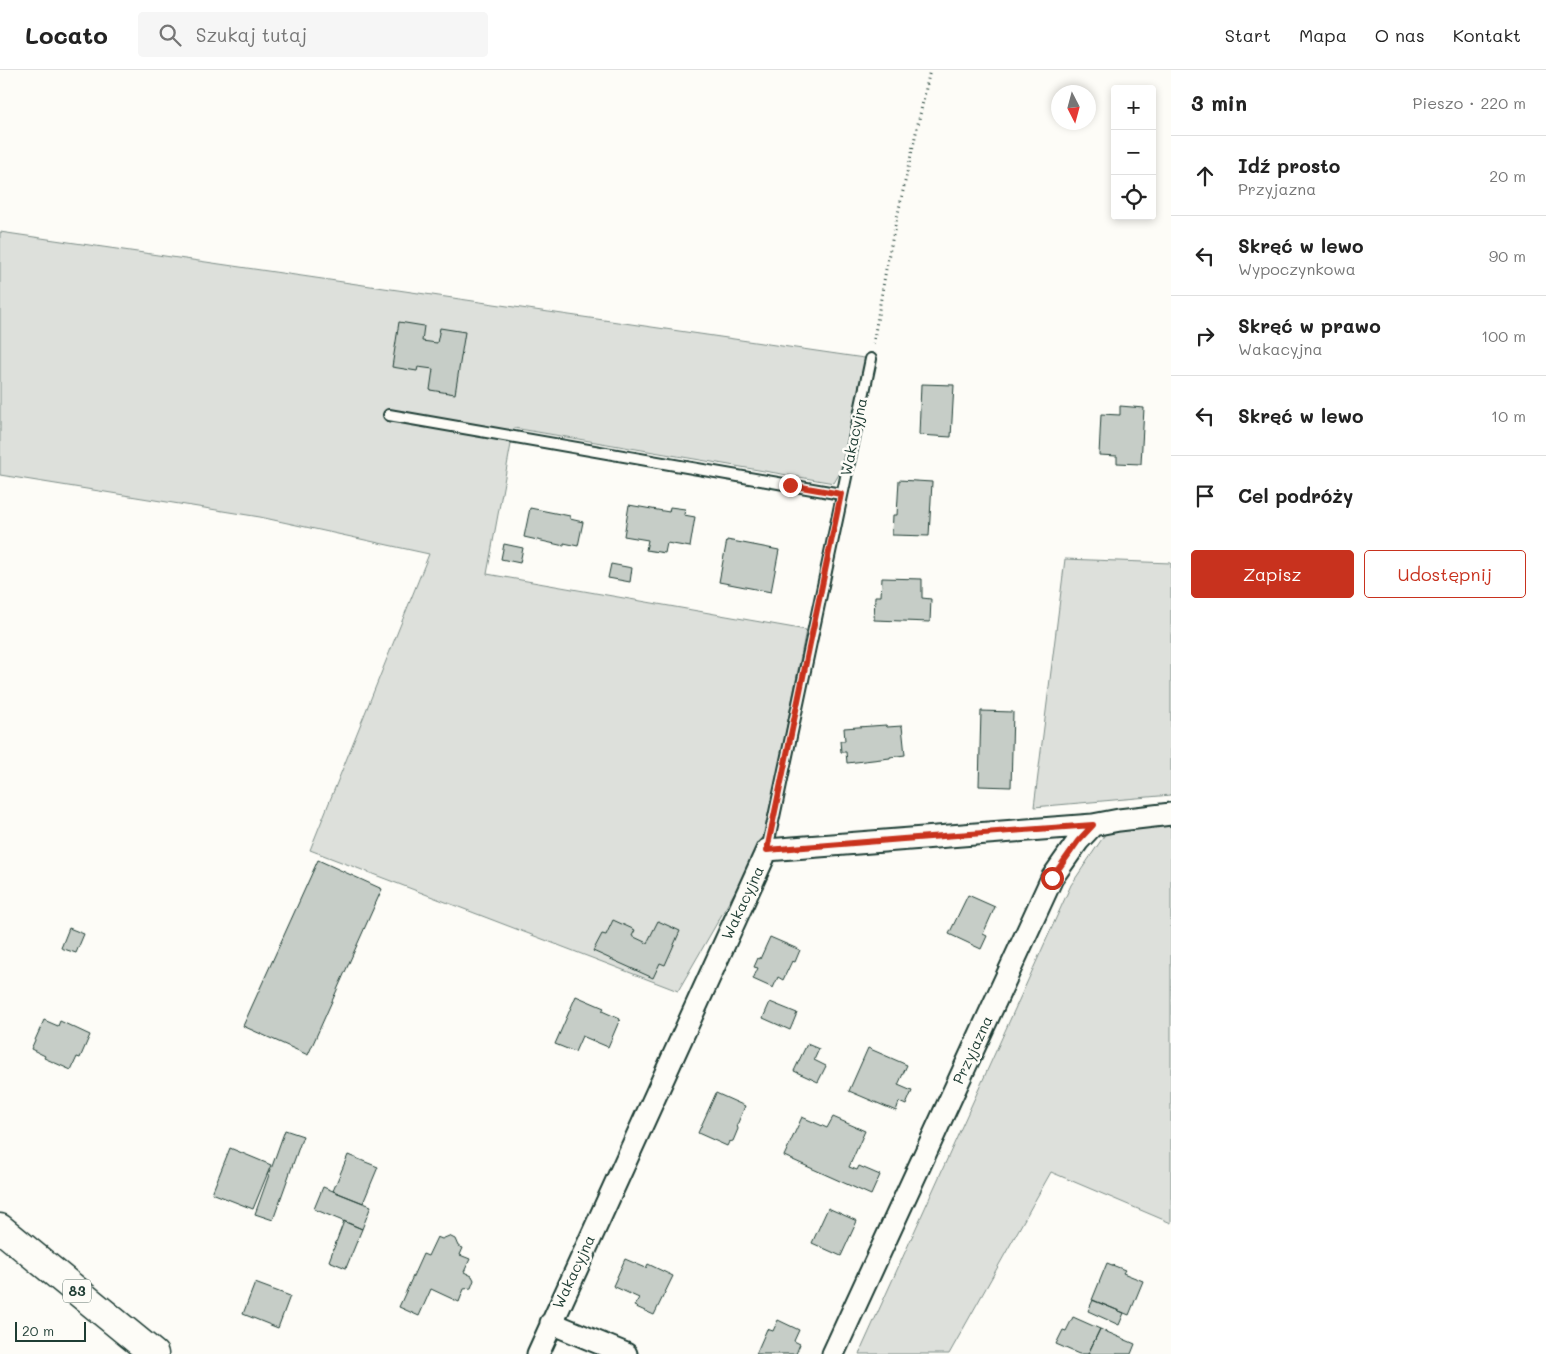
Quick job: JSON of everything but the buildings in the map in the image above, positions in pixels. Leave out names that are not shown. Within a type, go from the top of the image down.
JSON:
[{"type":"main road","name":"83","points":[[0,1228],[154,1354]]},
{"type":"street","points":[[767,850],[1093,825],[1171,814]]},
{"type":"street","name":"Przyjazna","points":[[833,1354],[1052,878],[1078,841],[1093,825]]},
{"type":"street","name":"Wakacyjna","points":[[538,1354],[767,850]]},
{"type":"street","points":[[551,1322],[626,1354]]},
{"type":"lane","name":"Wakacyjna","points":[[767,850],[871,359]]},
{"type":"lane","points":[[389,415],[841,494]]},
{"type":"path","points":[[871,359],[888,258],[930,70]]},
{"type":"shaded area","points":[[0,232],[871,359],[852,452],[834,483],[514,428],[487,574],[806,630],[764,841],[678,991],[310,850],[429,554],[260,517],[0,475]]},
{"type":"shaded area","points":[[1065,559],[1171,563],[1171,795],[1034,807]]},
{"type":"shaded area","points":[[1171,823],[1171,1223],[1051,1172],[949,1354],[859,1354],[1071,885],[1108,830]]},
{"type":"route","points":[[790,485],[841,494],[767,850],[1093,825],[1078,841],[1052,878]]}]
